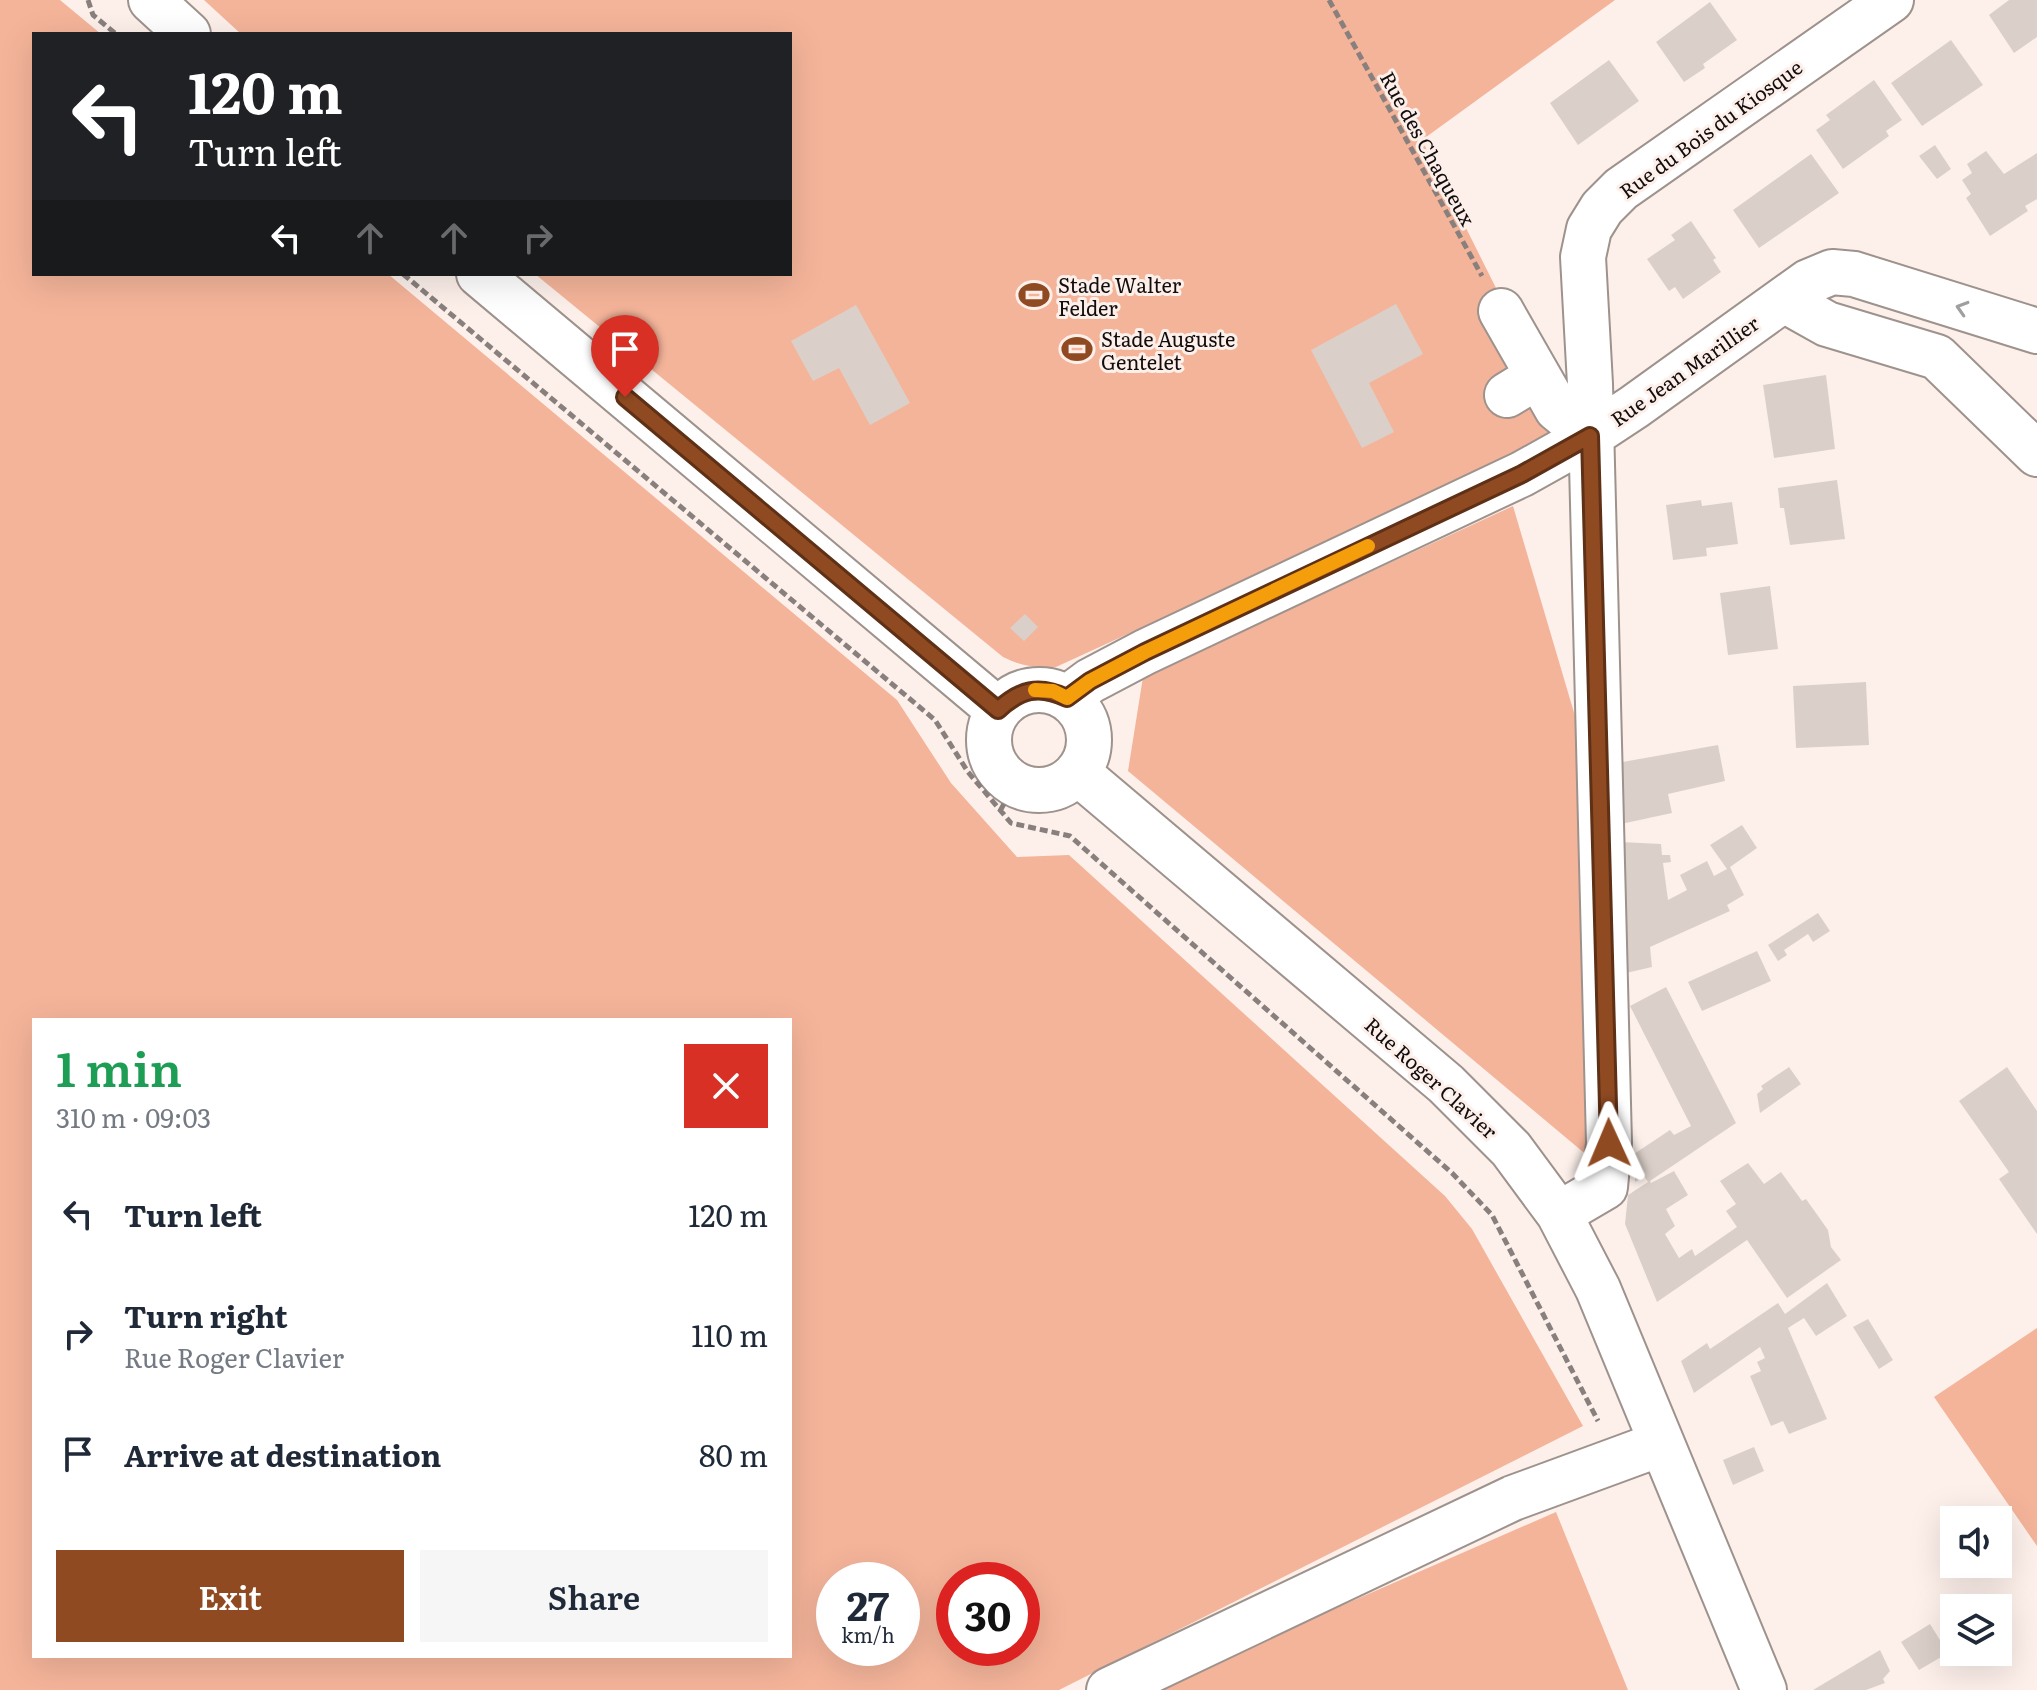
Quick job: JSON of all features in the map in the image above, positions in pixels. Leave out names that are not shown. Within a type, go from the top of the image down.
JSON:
[{"type":"street","points":[[151,0],[186,32]]},
{"type":"street","name":"Rue du Bois du Kiosque","points":[[1590,436],[1583,257],[1589,229],[1602,208],[1621,189],[1891,0]]},
{"type":"street","name":"Rue Jean Marillier","points":[[1559,1214],[1605,1187],[1609,1143],[1590,436],[1808,282],[1832,272],[1854,274],[2037,331]]},
{"type":"street","points":[[481,276],[998,710]]},
{"type":"street","points":[[1784,300],[1827,324],[1937,357],[2037,454]]},
{"type":"street","points":[[1067,698],[1090,681],[1145,652],[1522,474],[1590,436],[1522,385],[1501,311]]},
{"type":"street","points":[[1036,690],[1053,691],[1067,698],[1080,711],[1089,741],[1086,758],[1078,773],[1057,787],[1008,798],[1006,779],[994,765],[988,748],[989,730],[998,710],[1014,696],[1036,690]]},
{"type":"street","name":"Rue Roger Clavier","points":[[1078,773],[1446,1084],[1511,1149],[1559,1214],[1598,1289],[1764,1690]]},
{"type":"street","points":[[1109,1690],[1513,1498],[1660,1444]]},
{"type":"path","points":[[88,0],[93,15],[114,32]]},
{"type":"path","name":"Rue des Chaqueux","points":[[1329,0],[1501,311]]},
{"type":"path","points":[[405,276],[935,720],[968,772],[1008,798],[1011,823],[1070,836],[1452,1173],[1492,1215],[1618,1460]]},
{"type":"shaded area","points":[[0,0],[60,0],[99,32],[32,32],[32,276],[390,276],[897,700],[951,783],[1017,857],[1069,855],[1445,1196],[1472,1229],[1583,1426],[1059,1690],[0,1690]]},
{"type":"shaded area","name":"Stade Auguste Gentelet","points":[[204,0],[1615,0],[1422,140],[1564,424],[1511,458],[1056,667],[1035,667],[1016,662],[1003,657],[537,276],[792,276],[792,32],[239,32]]},
{"type":"shaded area","points":[[1513,506],[1575,716],[1595,1162],[1128,771],[1143,677]]},
{"type":"shaded area","points":[[2037,1328],[2037,1546],[2012,1506],[1934,1397]]},
{"type":"shaded area","points":[[1556,1512],[1628,1690],[1149,1690]]},
{"type":"building","points":[[2009,0],[2037,0],[2037,37],[2014,53],[1989,15]]},
{"type":"building","points":[[1710,2],[1737,40],[1684,82],[1656,42]]},
{"type":"building","points":[[1951,40],[1983,85],[1922,126],[1891,83]]},
{"type":"building","points":[[1609,60],[1639,101],[1578,145],[1550,103]]},
{"type":"building","points":[[1874,80],[1902,120],[1886,131],[1889,136],[1843,169],[1816,130],[1830,120],[1826,115]]},
{"type":"building","points":[[1935,145],[1951,169],[1937,179],[1919,156]]},
{"type":"building","points":[[1986,151],[2004,174],[2037,153],[2037,199],[2025,206],[2028,211],[1990,236],[1966,198],[1971,194],[1962,180],[1972,173],[1967,164]]},
{"type":"building","points":[[1811,154],[1839,193],[1759,248],[1733,210]]},
{"type":"building","points":[[1691,221],[1716,258],[1713,260],[1721,272],[1683,299],[1675,287],[1669,291],[1647,259],[1675,240],[1671,235]]},
{"type":"building","points":[[1396,304],[1423,354],[1369,383],[1394,432],[1362,448],[1311,350]]},
{"type":"building","points":[[856,305],[910,403],[870,425],[839,368],[813,381],[791,341]]},
{"type":"building","points":[[1826,375],[1835,449],[1774,458],[1763,385]]},
{"type":"building","points":[[1837,480],[1845,539],[1790,545],[1778,488]]},
{"type":"building","points":[[1701,500],[1702,506],[1732,502],[1738,544],[1706,548],[1707,556],[1673,560],[1666,505]]},
{"type":"building","points":[[1770,586],[1778,649],[1728,655],[1720,593]]},
{"type":"building","points":[[1025,614],[1038,627],[1024,641],[1010,628]]},
{"type":"building","points":[[1866,682],[1869,745],[1796,748],[1793,686]]},
{"type":"building","points":[[1718,745],[1725,781],[1668,794],[1672,813],[1621,824],[1617,763]]},
{"type":"building","points":[[1742,825],[1757,848],[1730,867],[1744,895],[1727,905],[1730,911],[1650,947],[1652,967],[1626,973],[1621,842],[1661,844],[1662,855],[1670,855],[1671,862],[1663,863],[1668,900],[1687,890],[1680,875],[1707,861],[1714,876],[1727,869],[1710,845]]},
{"type":"building","points":[[1818,913],[1830,931],[1813,942],[1808,934],[1784,950],[1787,955],[1778,961],[1768,945]]},
{"type":"building","points":[[1757,951],[1771,981],[1702,1011],[1688,982]]},
{"type":"building","points":[[1666,987],[1736,1123],[1650,1181],[1674,1171],[1688,1195],[1666,1209],[1675,1226],[1665,1234],[1679,1258],[1692,1249],[1695,1256],[1737,1227],[1726,1211],[1736,1204],[1720,1181],[1748,1163],[1764,1184],[1781,1172],[1802,1201],[1806,1199],[1828,1230],[1831,1247],[1841,1260],[1787,1298],[1747,1240],[1657,1302],[1625,1224],[1628,1195],[1648,1182],[1644,1176],[1635,1182],[1634,1154],[1670,1130],[1674,1135],[1691,1126],[1630,1006]]},
{"type":"building","points":[[1789,1067],[1801,1084],[1760,1113],[1757,1094],[1763,1089],[1761,1086]]},
{"type":"building","points":[[2007,1067],[2037,1111],[2037,1234],[1999,1179],[2009,1172],[1959,1101]]},
{"type":"building","points":[[1827,1283],[1847,1316],[1816,1336],[1804,1318],[1788,1328],[1827,1419],[1789,1434],[1783,1421],[1771,1426],[1750,1376],[1761,1371],[1757,1362],[1765,1358],[1760,1347],[1694,1393],[1681,1361],[1707,1343],[1710,1349],[1778,1303],[1785,1314]]},
{"type":"building","points":[[1868,1319],[1893,1360],[1879,1369],[1853,1327]]},
{"type":"building","points":[[1754,1447],[1764,1471],[1733,1485],[1723,1460]]},
{"type":"building","points":[[1930,1624],[1940,1640],[1940,1658],[1919,1670],[1901,1642]]},
{"type":"building","points":[[1880,1650],[1890,1671],[1883,1679],[1885,1683],[1866,1690],[1813,1690]]},
{"type":"slow traffic","points":[[1035,690],[1053,691],[1067,698],[1090,681],[1145,652],[1368,546]]},
{"type":"place","name":"Stade Walter Felder","points":[[1034,295]]},
{"type":"place","name":"Stade Auguste Gentelet","points":[[1077,349]]},
{"type":"route","points":[[625,397],[998,710],[1014,696],[1036,690],[1053,691],[1067,698],[1090,681],[1145,652],[1522,474],[1590,436],[1609,1143]]}]
